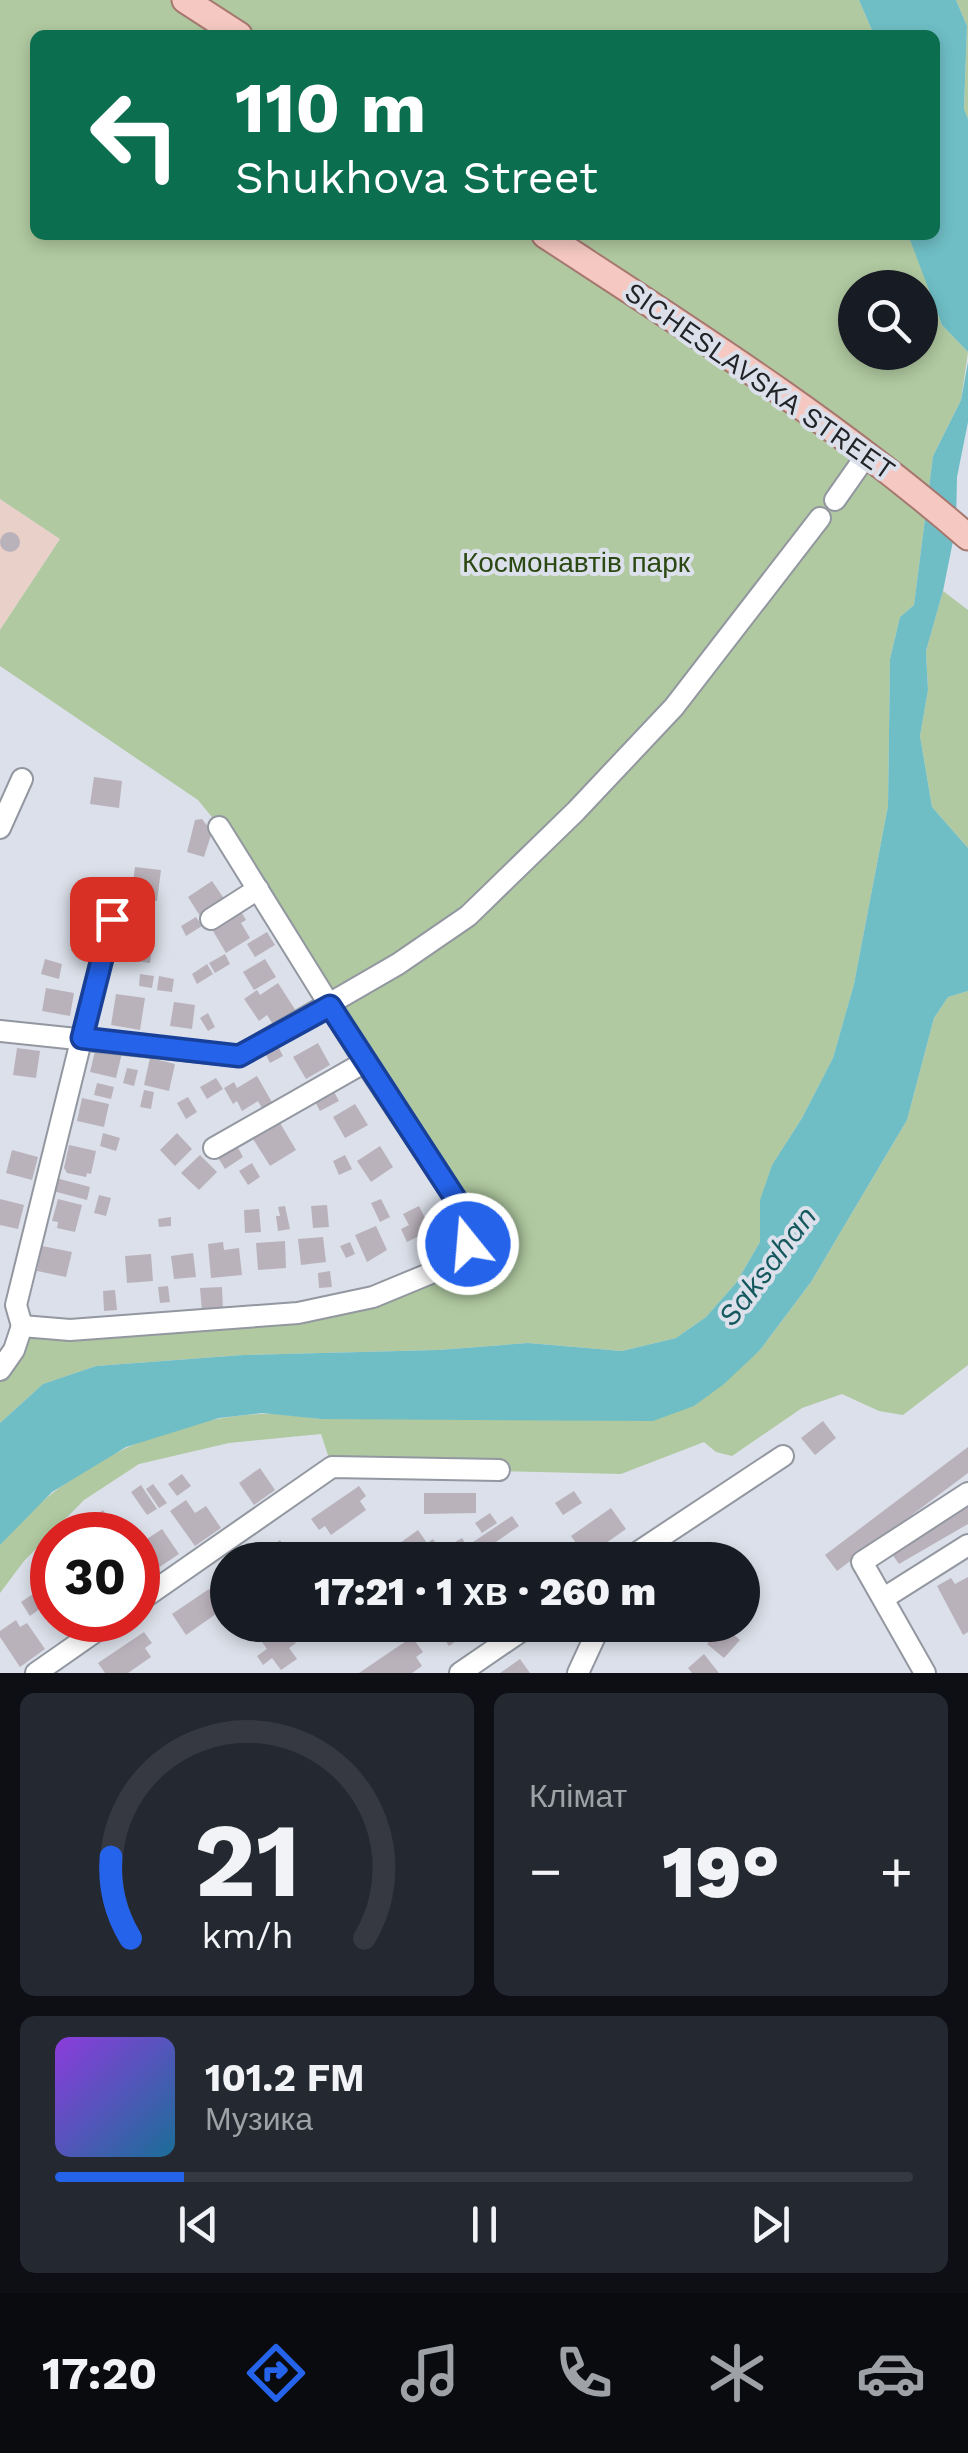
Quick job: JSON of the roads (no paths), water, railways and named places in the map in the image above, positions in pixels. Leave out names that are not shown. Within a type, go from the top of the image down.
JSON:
[{"type":"main road","points":[[185,0],[231,30]]},
{"type":"main road","name":"SICHESLAVSKA STREET","points":[[553,240],[758,374],[868,453],[968,536]]},
{"type":"street","points":[[835,500],[868,453]]},
{"type":"street","points":[[0,1031],[239,1056],[330,1006],[468,916],[576,812],[674,707],[820,518]]},
{"type":"street","points":[[0,828],[22,779]]},
{"type":"street","points":[[12,1311],[70,1330],[298,1314],[373,1297],[453,1264],[468,1244],[468,1218],[365,1062],[220,827]]},
{"type":"street","points":[[210,919],[258,889]]},
{"type":"street","points":[[0,1370],[14,1350],[12,1311],[112,919]]},
{"type":"street","points":[[214,1148],[365,1062]]},
{"type":"street","points":[[653,1542],[783,1456]]},
{"type":"street","points":[[160,1587],[332,1467],[499,1470]]},
{"type":"street","points":[[926,1673],[862,1562],[968,1493]]},
{"type":"street","points":[[884,1598],[968,1545]]},
{"type":"street","points":[[36,1673],[80,1642]]},
{"type":"street","points":[[460,1673],[505,1642]]},
{"type":"street","points":[[578,1673],[592,1642]]},
{"type":"water","points":[[859,0],[956,0],[967,26],[964,109],[968,119],[968,352],[942,325],[938,314],[938,270],[921,270],[910,240],[940,240],[940,30],[872,30]]},
{"type":"water","name":"Saksahan","points":[[968,362],[968,422],[957,477],[956,526],[926,651],[928,690],[920,736],[932,807],[968,848],[968,991],[948,997],[934,1018],[907,1120],[811,1282],[760,1350],[694,1406],[653,1421],[321,1419],[262,1413],[219,1418],[126,1447],[52,1492],[0,1545],[0,1423],[43,1384],[96,1366],[243,1355],[438,1350],[528,1343],[622,1351],[676,1338],[706,1317],[736,1283],[760,1242],[760,1200],[772,1165],[833,1058],[854,984],[888,806],[890,659],[900,617],[914,605],[933,456],[961,400]]},
{"type":"park label","name":"Космонавтів парк","points":[[576,562]]}]
